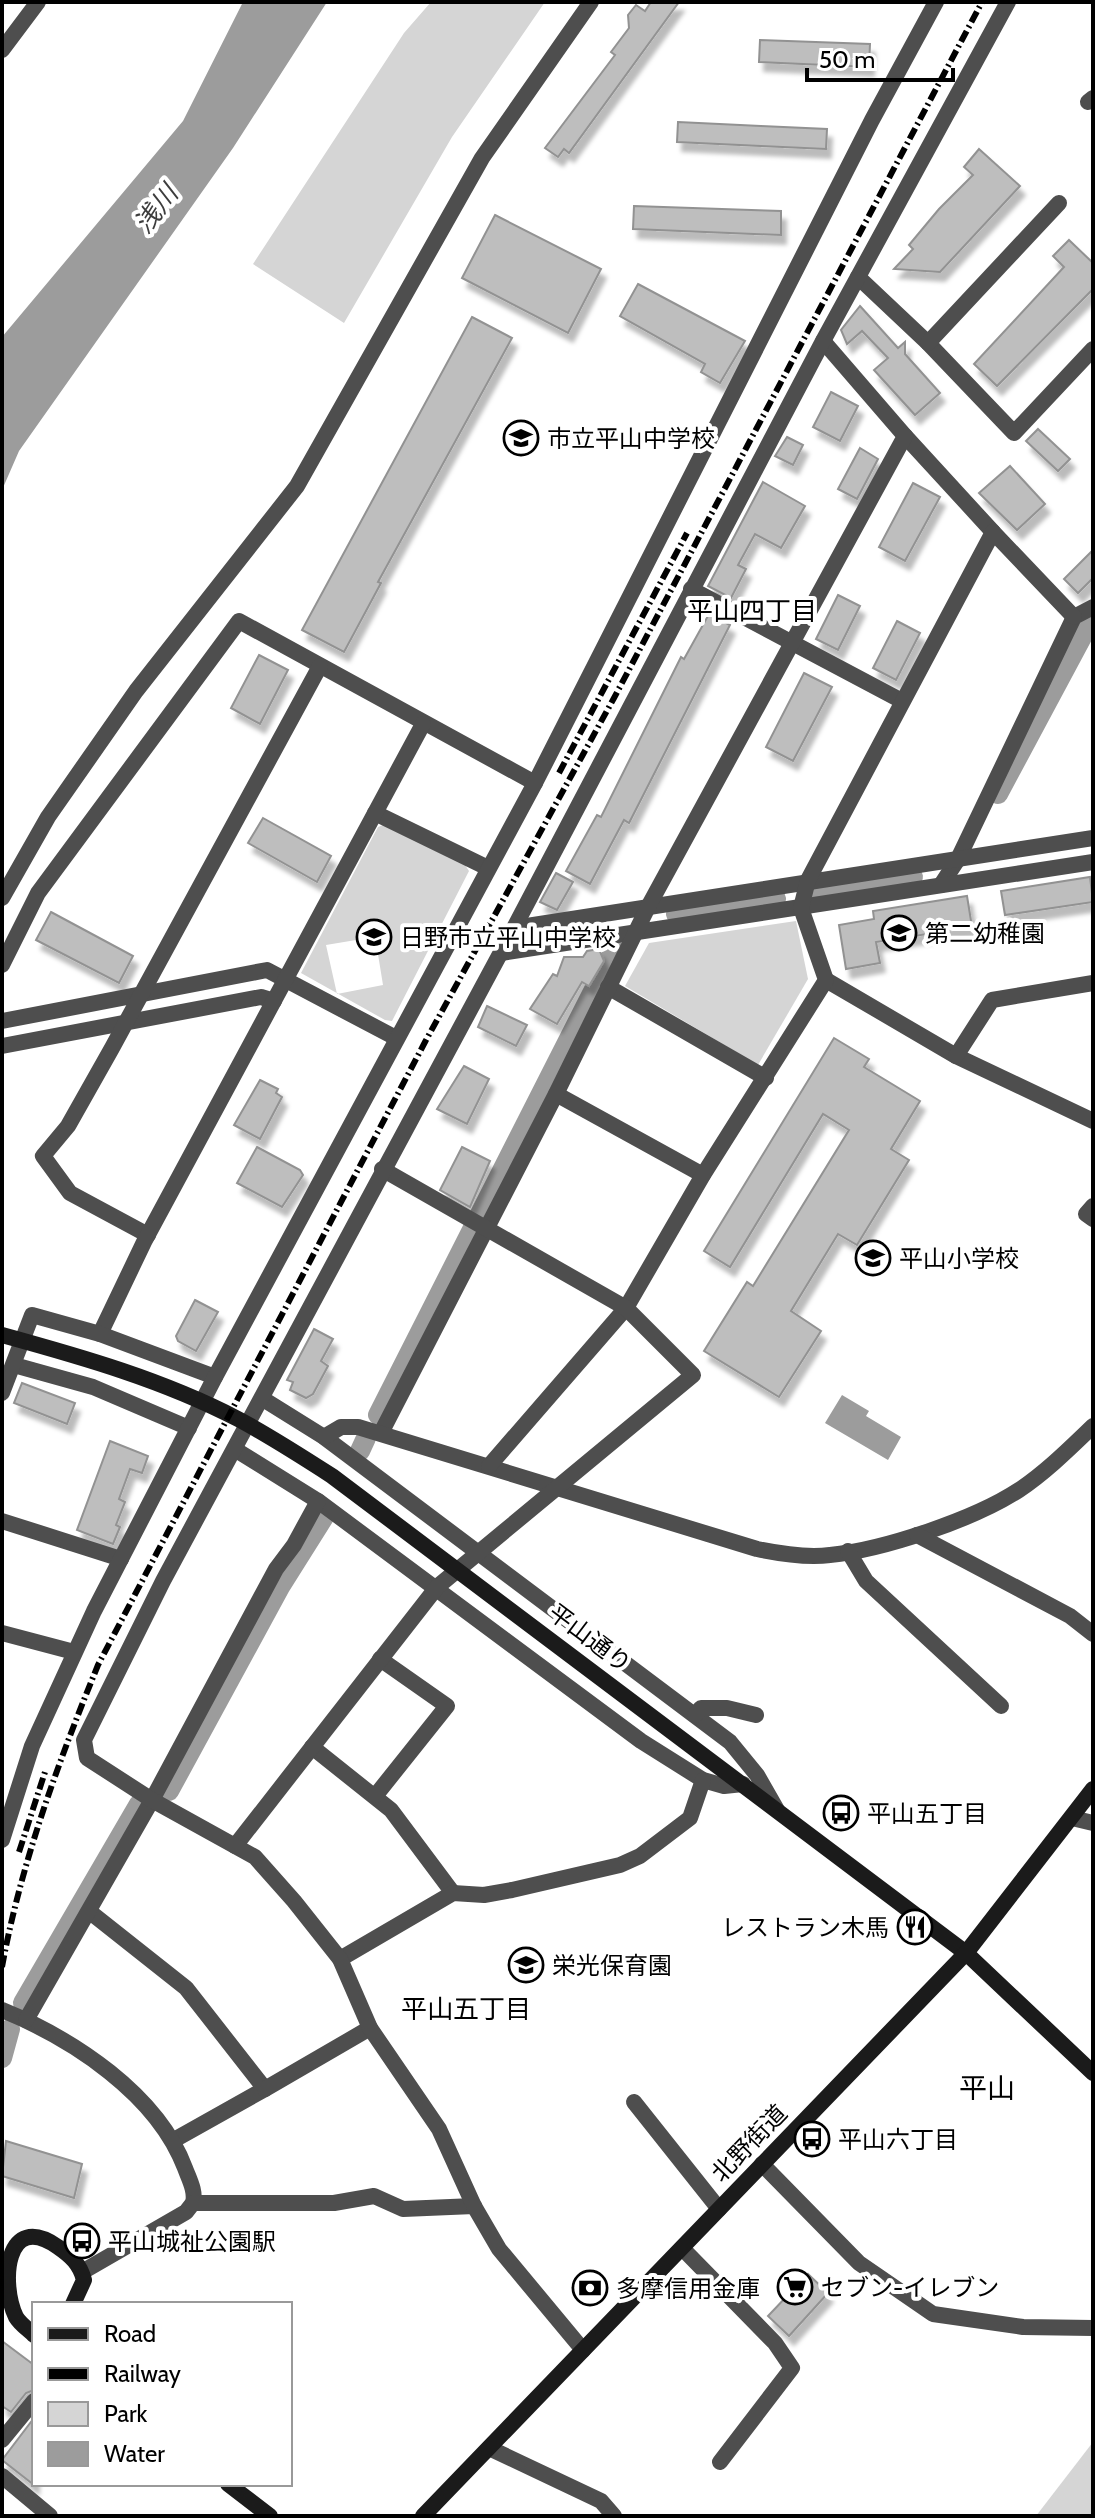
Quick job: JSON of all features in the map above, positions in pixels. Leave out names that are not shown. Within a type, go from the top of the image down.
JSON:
[{"type":"main road","name":"平山通り","points":[[2,1335],[137,1375],[238,1419],[332,1476],[966,1953],[1093,2073]]},
{"type":"main road","name":"北野街道","points":[[423,2516],[966,1953],[1093,1789]]},
{"type":"main road","points":[[32,2333],[16,2317],[10,2299],[8,2254],[17,2242],[30,2235],[43,2237],[76,2260],[82,2272],[82,2289],[74,2302]]},
{"type":"main road","points":[[231,2486],[270,2516]]},
{"type":"street","points":[[2,50],[38,2]]},
{"type":"street","points":[[2,898],[48,817],[136,691],[297,486],[482,158],[591,2]]},
{"type":"street","points":[[2,1840],[32,1746],[74,1652],[121,1559],[215,1377],[535,783],[681,492],[936,2]]},
{"type":"street","points":[[583,2350],[499,2249],[474,2206],[439,2129],[370,2028],[340,1959],[255,1857],[152,1800],[87,1758],[84,1740],[115,1671],[236,1450],[382,1169],[501,953],[823,341],[1008,2]]},
{"type":"street","points":[[928,343],[1059,203]]},
{"type":"street","points":[[858,277],[928,343],[1014,433],[1093,349]]},
{"type":"street","points":[[823,341],[905,436],[1074,617]]},
{"type":"street","points":[[381,1433],[487,1230],[648,907],[905,436]]},
{"type":"street","points":[[993,532],[808,880],[801,908],[826,980],[956,1056],[1093,1121]]},
{"type":"street","points":[[691,589],[902,701]]},
{"type":"street","points":[[941,885],[958,859],[1074,617],[1093,607]]},
{"type":"street","points":[[2,965],[38,893],[239,621],[535,783]]},
{"type":"street","points":[[148,1235],[70,1193],[43,1156],[68,1126],[320,666]]},
{"type":"street","points":[[100,1334],[148,1235],[423,724]]},
{"type":"street","points":[[375,813],[488,868]]},
{"type":"street","points":[[514,928],[1093,838]]},
{"type":"street","points":[[501,953],[1093,862]]},
{"type":"street","points":[[2,1021],[267,970],[396,1038]]},
{"type":"street","points":[[489,1466],[626,1308],[703,1175],[826,980]]},
{"type":"street","points":[[956,1056],[992,1000],[1093,983]]},
{"type":"street","points":[[608,987],[766,1078]]},
{"type":"street","points":[[2,1046],[261,997],[274,1001]]},
{"type":"street","points":[[556,1094],[703,1175]]},
{"type":"street","points":[[235,1846],[437,1587],[693,1375],[626,1308],[382,1169]]},
{"type":"street","points":[[1093,1206],[1086,1214],[1093,1219]]},
{"type":"street","points":[[2,1393],[32,1315],[100,1334],[215,1377]]},
{"type":"street","points":[[14,1365],[104,1391],[189,1428]]},
{"type":"street","points":[[263,1399],[324,1437],[695,1715],[736,1749],[757,1775],[777,1810]]},
{"type":"street","points":[[324,1437],[348,1426],[381,1433],[757,1549],[788,1555],[830,1555],[917,1535],[1018,1491],[1093,1426]]},
{"type":"street","points":[[236,1450],[318,1501],[641,1741],[703,1780],[724,1786],[743,1784]]},
{"type":"street","points":[[26,2020],[90,1912],[276,1569],[294,1545],[318,1501]]},
{"type":"street","points":[[2,1521],[121,1559]]},
{"type":"street","points":[[917,1535],[1070,1616],[1093,1634]]},
{"type":"street","points":[[848,1551],[866,1581],[1001,1706]]},
{"type":"street","points":[[2,1633],[74,1652]]},
{"type":"street","points":[[376,1795],[447,1706],[380,1659]]},
{"type":"street","points":[[695,1715],[701,1708],[712,1706],[756,1715]]},
{"type":"street","points":[[312,1747],[391,1810],[453,1893]]},
{"type":"street","points":[[340,1959],[453,1893],[512,1890],[620,1865],[640,1856],[690,1818],[703,1780]]},
{"type":"street","points":[[1072,1818],[1093,1823]]},
{"type":"street","points":[[90,1912],[186,1988],[265,2089]]},
{"type":"street","points":[[2,2010],[51,2033],[121,2084],[174,2140],[194,2192],[193,2203]]},
{"type":"street","points":[[174,2140],[370,2028]]},
{"type":"street","points":[[634,2102],[670,2152],[719,2209]]},
{"type":"street","points":[[762,2164],[859,2263],[933,2314],[1023,2327],[1093,2328]]},
{"type":"street","points":[[82,2272],[161,2228],[193,2203],[334,2203],[374,2196],[403,2209],[474,2206]]},
{"type":"street","points":[[682,2248],[775,2343],[792,2368],[720,2462]]},
{"type":"street","points":[[2,2440],[32,2403]]},
{"type":"street","points":[[489,2448],[585,2492],[601,2501],[614,2516]]},
{"type":"street","points":[[2,2476],[50,2516]]},
{"type":"green space","points":[[431,2],[545,2],[452,137],[344,323],[253,264],[404,33]]},
{"type":"green space","points":[[383,825],[465,865],[469,871],[392,1021],[338,994],[383,985],[376,942],[362,939],[326,945],[337,993],[301,973],[378,827]]},
{"type":"green space","points":[[796,921],[808,979],[758,1065],[625,986],[649,943]]},
{"type":"green space","points":[[1093,2442],[1093,2516],[1036,2516]]},
{"type":"water","name":"浅川","points":[[243,2],[327,2],[233,148],[19,451],[2,490],[2,337],[183,121]]},
{"type":"water","points":[[842,1395],[869,1411],[866,1416],[901,1437],[888,1460],[825,1423]]},
{"type":"building","points":[[651,2],[679,2],[569,153],[564,149],[558,157],[545,148],[615,55],[611,52],[629,28],[628,15],[636,5],[645,11]]},
{"type":"building","points":[[760,40],[870,44],[869,67],[759,62]]},
{"type":"building","points":[[678,122],[827,129],[826,149],[677,142]]},
{"type":"building","points":[[979,149],[1020,186],[940,272],[894,269],[913,249],[909,245],[939,209],[973,175],[964,167]]},
{"type":"building","points":[[634,206],[781,211],[781,235],[633,229]]},
{"type":"building","points":[[495,215],[601,269],[568,333],[462,278]]},
{"type":"building","points":[[1069,240],[1093,263],[1093,289],[997,386],[974,364],[1064,267],[1053,256]]},
{"type":"building","points":[[638,284],[745,341],[720,383],[701,372],[705,364],[620,316]]},
{"type":"building","points":[[860,306],[898,348],[905,342],[905,354],[940,393],[915,415],[874,370],[888,358],[862,331],[847,344],[841,330]]},
{"type":"building","points":[[472,317],[512,338],[378,582],[381,583],[344,652],[302,630]]},
{"type":"building","points":[[831,392],[858,406],[840,441],[813,427]]},
{"type":"building","points":[[1038,429],[1070,459],[1058,471],[1026,441]]},
{"type":"building","points":[[787,437],[803,445],[793,465],[775,456]]},
{"type":"building","points":[[860,448],[878,459],[857,499],[838,489]]},
{"type":"building","points":[[1010,466],[1045,504],[1017,530],[979,493]]},
{"type":"building","points":[[763,482],[805,506],[781,548],[755,534],[738,565],[746,569],[731,598],[708,586]]},
{"type":"building","points":[[913,483],[940,497],[905,561],[879,547]]},
{"type":"building","points":[[1093,550],[1093,578],[1078,593],[1064,579]]},
{"type":"building","points":[[838,595],[860,606],[838,650],[816,639]]},
{"type":"building","points":[[709,614],[730,625],[629,823],[624,820],[590,884],[566,871],[597,815],[601,817],[681,657],[684,659]]},
{"type":"building","points":[[897,621],[920,633],[896,680],[873,668]]},
{"type":"building","points":[[259,655],[288,670],[260,724],[231,708]]},
{"type":"building","points":[[804,673],[832,687],[793,761],[766,747]]},
{"type":"building","points":[[263,818],[331,856],[317,882],[248,843]]},
{"type":"building","points":[[556,873],[573,882],[557,910],[540,902]]},
{"type":"building","points":[[1090,877],[1093,902],[1005,915],[1001,891]]},
{"type":"building","points":[[967,896],[972,927],[876,942],[880,963],[846,969],[839,925],[874,919],[873,911]]},
{"type":"building","points":[[51,912],[133,956],[119,983],[36,940]]},
{"type":"building","points":[[599,949],[604,961],[589,986],[582,982],[557,1024],[530,1009],[553,974],[557,976],[564,957],[583,957],[587,951]]},
{"type":"building","points":[[487,1006],[527,1025],[516,1046],[478,1027]]},
{"type":"building","points":[[834,1038],[869,1059],[864,1067],[920,1101],[891,1149],[909,1160],[857,1245],[838,1234],[791,1311],[821,1331],[779,1397],[704,1351],[747,1282],[753,1286],[849,1130],[823,1114],[730,1267],[704,1251]]},
{"type":"building","points":[[464,1066],[489,1079],[467,1124],[437,1109]]},
{"type":"building","points":[[260,1080],[278,1089],[276,1093],[282,1097],[260,1139],[234,1125]]},
{"type":"building","points":[[257,1147],[300,1170],[303,1175],[282,1207],[237,1183]]},
{"type":"building","points":[[462,1147],[490,1161],[470,1207],[440,1190]]},
{"type":"building","points":[[195,1300],[218,1312],[196,1351],[178,1341],[176,1336]]},
{"type":"building","points":[[314,1329],[333,1339],[321,1361],[328,1366],[313,1394],[306,1398],[290,1390],[293,1382],[287,1380]]},
{"type":"building","points":[[22,1383],[75,1403],[67,1424],[14,1403]]},
{"type":"building","points":[[110,1441],[148,1456],[142,1473],[130,1469],[119,1499],[125,1502],[113,1544],[77,1530]]},
{"type":"building","points":[[6,2141],[82,2164],[74,2198],[2,2176]]},
{"type":"building","points":[[808,2274],[828,2293],[789,2336],[768,2316]]},
{"type":"building","points":[[2,2341],[32,2364],[32,2391],[26,2393],[11,2412],[2,2406]]},
{"type":"building","points":[[32,2421],[32,2483],[2,2460]]},
{"type":"waterway","points":[[998,794],[1088,626]]},
{"type":"waterway","points":[[820,891],[913,877]]},
{"type":"waterway","points":[[676,914],[776,899]]},
{"type":"waterway","points":[[378,1415],[614,950]]},
{"type":"waterway","points":[[360,1451],[366,1438]]},
{"type":"waterway","points":[[169,1791],[280,1587],[324,1517]]},
{"type":"waterway","points":[[23,2003],[139,1804]]},
{"type":"waterway","points":[[2,2058],[10,2029]]},
{"type":"railway","points":[[2,1967],[19,1890],[42,1814],[98,1665],[425,1042],[614,698],[982,2]]},
{"type":"railway","points":[[559,773],[687,533]]},
{"type":"railway","points":[[19,1852],[45,1772]]},
{"type":"place","name":"市立平山中学校","points":[[521,438]]},
{"type":"place","name":"第二幼稚園","points":[[899,933]]},
{"type":"place","name":"日野市立平山中学校","points":[[374,937]]},
{"type":"place","name":"平山小学校","points":[[873,1258]]},
{"type":"place","name":"平山五丁目","points":[[841,1813]]},
{"type":"place","name":"レストラン木馬","points":[[915,1927]]},
{"type":"place","name":"栄光保育園","points":[[526,1965]]},
{"type":"place","name":"平山六丁目","points":[[812,2139]]},
{"type":"place","name":"平山城祉公園駅","points":[[82,2241]]},
{"type":"place","name":"セブン-イレブン","points":[[795,2287]]},
{"type":"place","name":"多摩信用金庫","points":[[590,2288]]},
{"type":"district","name":"平山四丁目","points":[[752,611]]},
{"type":"district","name":"平山五丁目","points":[[466,2009]]},
{"type":"district","name":"平山","points":[[987,2088]]}]
